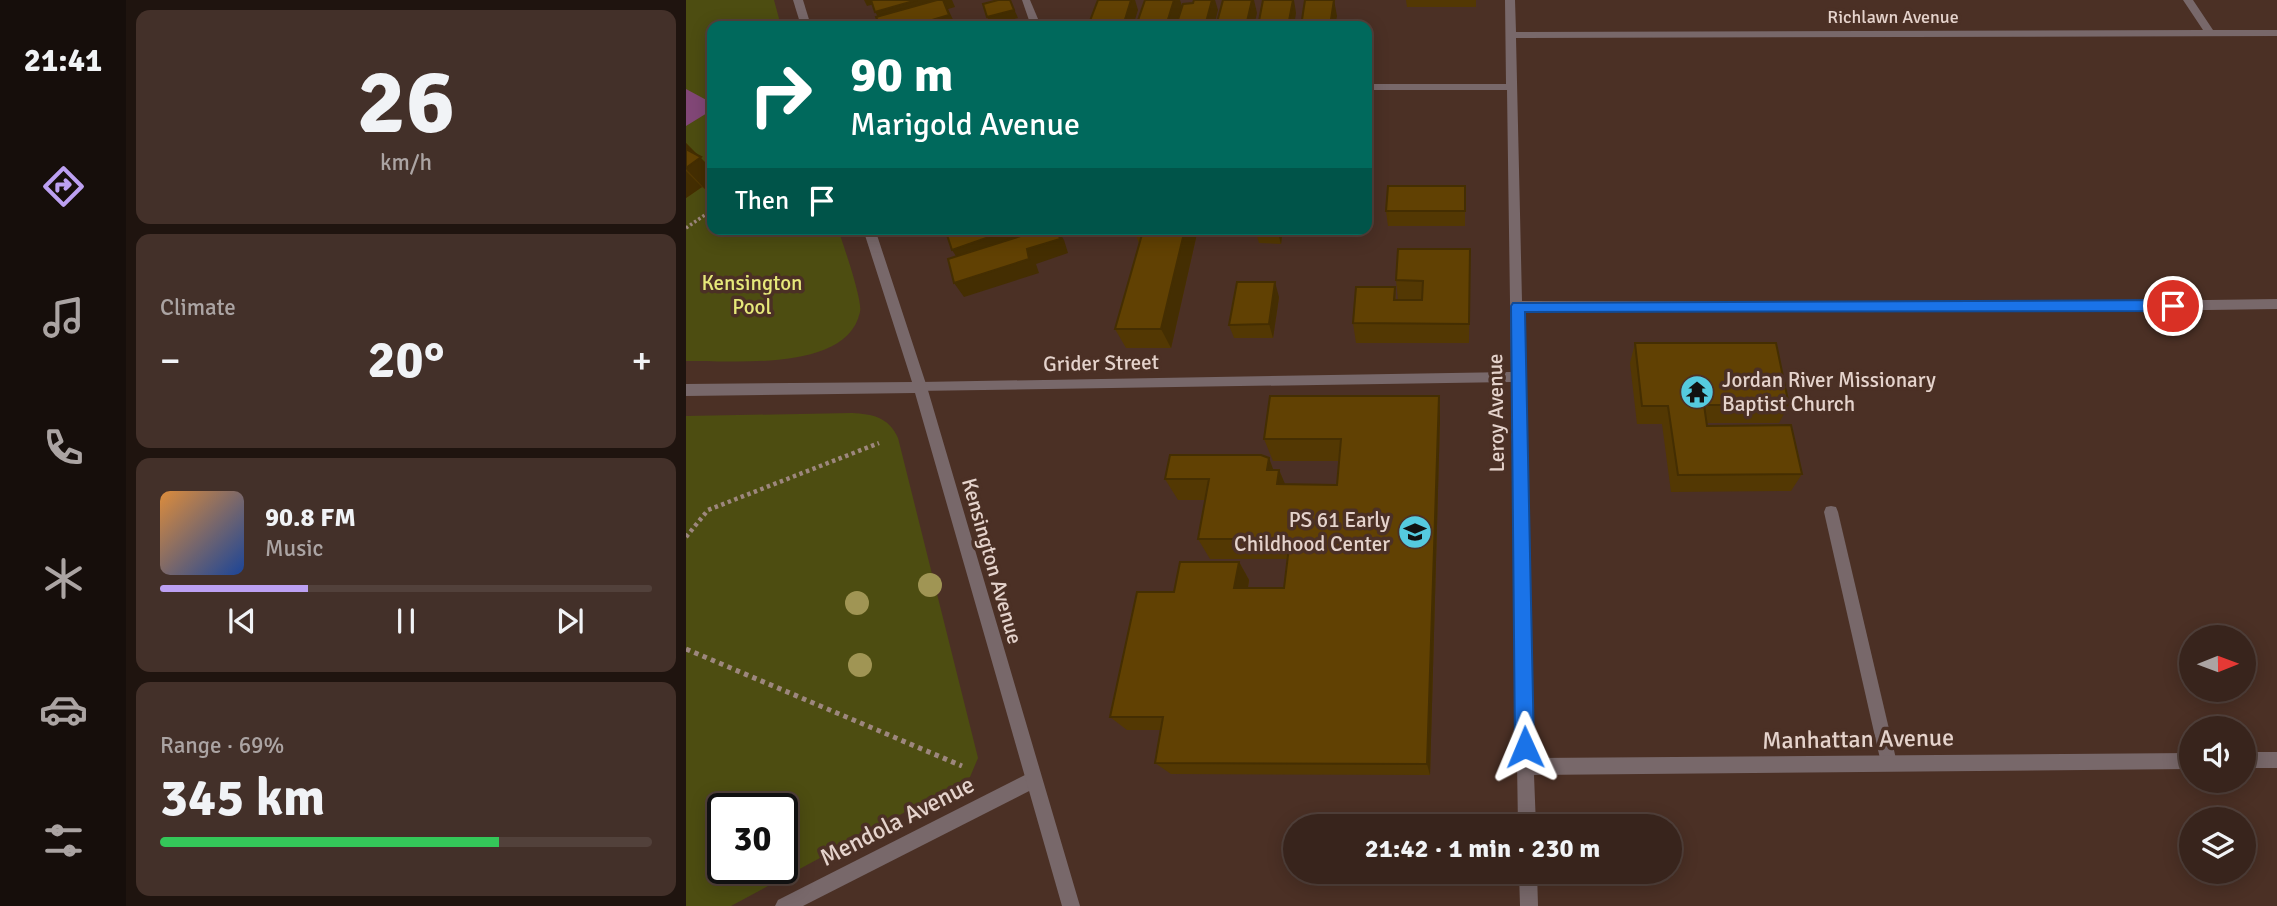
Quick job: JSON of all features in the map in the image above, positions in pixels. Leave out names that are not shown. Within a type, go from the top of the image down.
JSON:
[{"type":"street","points":[[798,0],[804,21]]},
{"type":"street","name":"Leroy Avenue","points":[[1510,0],[1527,814]]},
{"type":"street","points":[[2188,0],[2210,33]]},
{"type":"street","points":[[1026,1],[1033,21]]},
{"type":"street","name":"Richlawn Avenue","points":[[1510,35],[2277,33]]},
{"type":"street","points":[[1372,87],[1510,87]]},
{"type":"street","name":"Kensington Avenue","points":[[871,235],[920,387],[1071,906]]},
{"type":"street","points":[[1518,306],[2068,307],[2277,304]]},
{"type":"street","name":"Grider Street","points":[[686,390],[1517,377]]},
{"type":"street","points":[[1831,512],[1889,763]]},
{"type":"street","points":[[2256,760],[2277,760]]},
{"type":"street","name":"Manhattan Avenue","points":[[1525,767],[2179,761]]},
{"type":"street","name":"Mendola Avenue","points":[[784,906],[1033,780]]},
{"type":"street","points":[[1528,884],[1529,906]]},
{"type":"path","points":[[686,228],[707,213]]},
{"type":"path","points":[[686,537],[708,510],[879,443]]},
{"type":"path","points":[[686,649],[962,766]]},
{"type":"green space","name":"Kensington Pool","points":[[686,0],[774,0],[780,21],[707,21],[707,235],[840,235],[856,285],[860,312],[851,332],[834,345],[811,354],[758,361],[686,361]]},
{"type":"green space","points":[[852,413],[879,418],[890,425],[898,438],[978,758],[970,777],[798,870],[798,793],[707,793],[707,884],[772,884],[731,906],[686,906],[686,416]]},
{"type":"shaded area","points":[[686,89],[707,100],[707,113],[686,126]]},
{"type":"building","points":[[871,0],[917,0],[875,12]]},
{"type":"building","points":[[937,0],[943,0],[949,15],[929,21],[878,21],[876,17]]},
{"type":"building","points":[[1010,0],[1014,10],[987,17],[983,4]]},
{"type":"building","points":[[1098,0],[1131,0],[1125,21],[1090,21]]},
{"type":"building","points":[[1145,0],[1174,0],[1168,21],[1138,21]]},
{"type":"building","points":[[1194,0],[1212,0],[1206,21],[1178,21],[1183,4],[1193,3]]},
{"type":"building","points":[[1223,0],[1252,0],[1247,21],[1217,21]]},
{"type":"building","points":[[1263,0],[1293,0],[1289,21],[1259,21]]},
{"type":"building","points":[[1305,0],[1334,0],[1331,21],[1302,21]]},
{"type":"building","points":[[686,149],[701,157],[686,168]]},
{"type":"building","points":[[1388,186],[1465,186],[1465,211],[1386,211]]},
{"type":"building","points":[[947,235],[995,235],[952,250]]},
{"type":"building","points":[[1024,235],[1059,235],[1060,239],[1027,249],[1029,259],[954,283],[948,259]]},
{"type":"building","points":[[1142,235],[1184,235],[1161,329],[1115,329]]},
{"type":"building","points":[[1398,249],[1470,249],[1469,324],[1353,323],[1356,287],[1395,287],[1394,300],[1422,300],[1423,281],[1396,280]]},
{"type":"building","points":[[1237,282],[1275,282],[1269,324],[1229,325]]},
{"type":"building","points":[[1635,343],[1776,343],[1789,405],[1704,405],[1707,426],[1791,425],[1802,474],[1678,475],[1668,406],[1642,406]]},
{"type":"building","points":[[1270,396],[1439,396],[1427,764],[1155,763],[1163,717],[1110,717],[1137,592],[1174,592],[1180,562],[1239,562],[1234,588],[1284,588],[1290,539],[1198,539],[1209,479],[1165,479],[1170,455],[1261,455],[1269,458],[1267,470],[1279,470],[1277,484],[1337,485],[1341,439],[1264,439]]},
{"type":"place","name":"Jordan River Missionary Baptist Church","points":[[1697,392]]},
{"type":"place","name":"PS 61 Early Childhood Center","points":[[1415,532]]},
{"type":"route","points":[[1525,747],[1517,377],[1518,306],[2173,306]]}]
